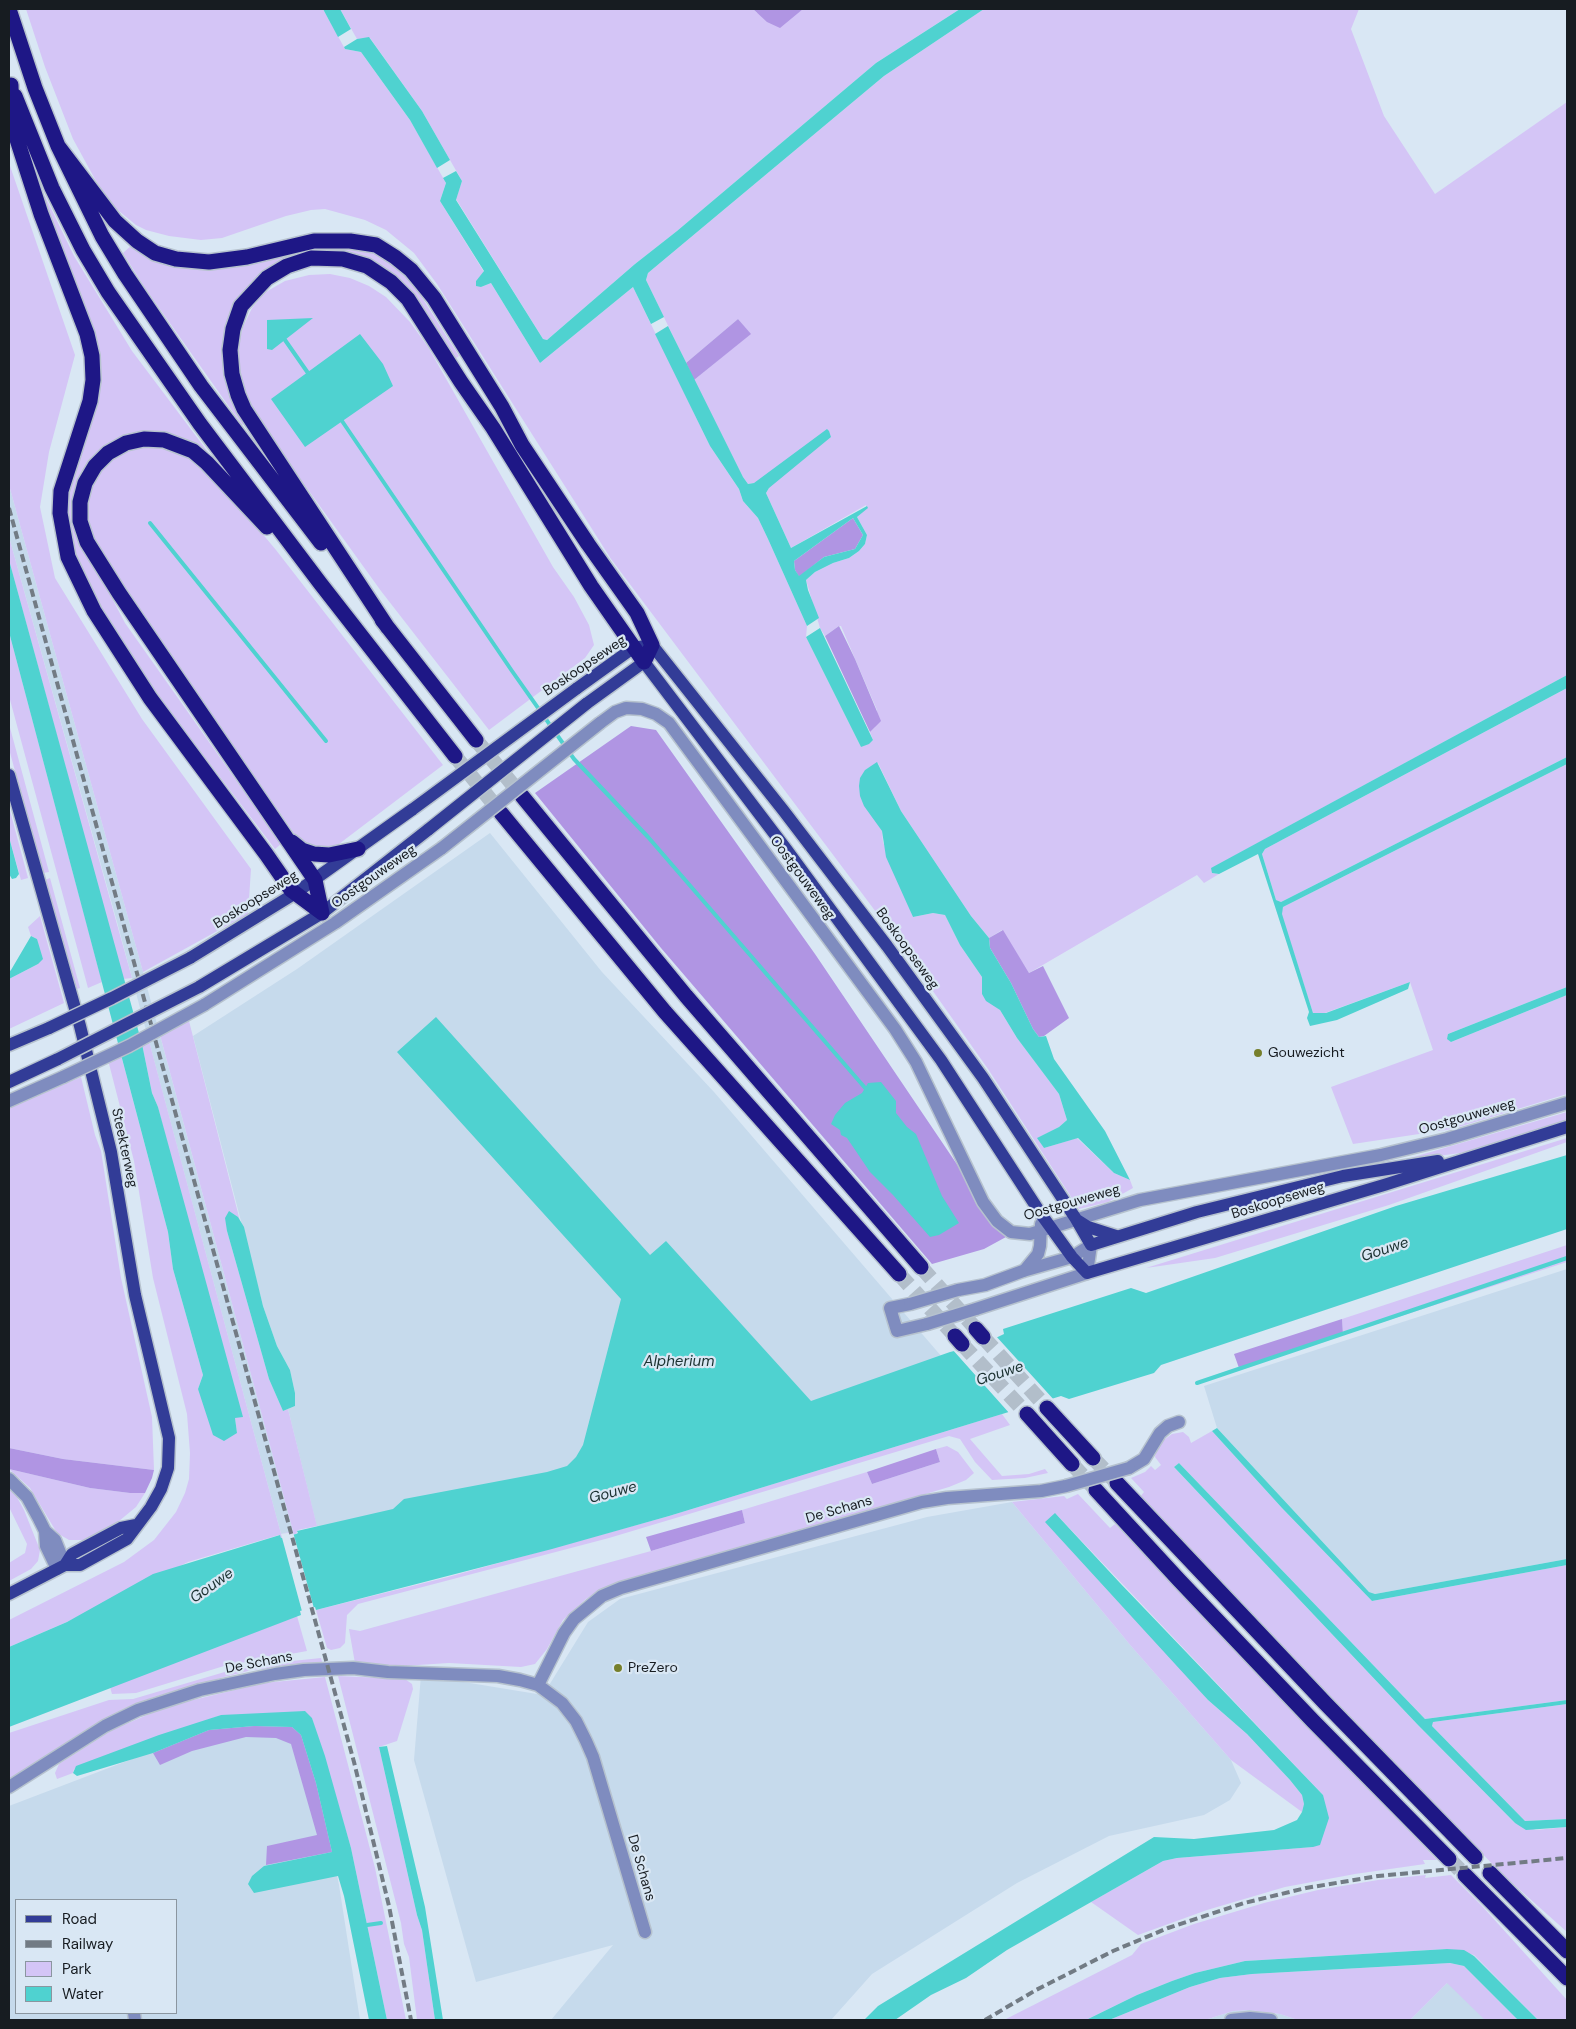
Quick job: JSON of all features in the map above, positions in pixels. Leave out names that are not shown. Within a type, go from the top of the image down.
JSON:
[{"type":"highway","points":[[9,9],[35,88],[74,182],[102,236],[155,319],[207,394],[476,740]]},
{"type":"highway","points":[[10,82],[52,188],[83,250],[108,292],[200,424],[320,583],[455,756]]},
{"type":"highway","points":[[10,82],[12,124],[41,214],[87,334],[92,356],[93,380],[90,402],[61,491],[60,513],[68,557],[94,611],[150,698],[294,894],[322,914]]},
{"type":"highway","points":[[58,146],[115,220],[136,241],[155,253],[176,259],[209,262],[247,257],[314,242],[350,241],[376,245],[396,256],[411,270],[434,298],[502,407],[522,445],[637,613],[652,645],[644,662],[591,586],[493,428],[460,382],[408,299],[391,282],[367,266],[343,259],[311,258],[287,266],[267,278],[241,306],[233,329],[230,350],[232,374],[244,409],[388,628]]},
{"type":"highway","points":[[320,583],[207,463],[193,451],[182,445],[164,440],[144,439],[126,443],[108,453],[95,466],[85,483],[80,502],[80,521],[87,542],[119,593],[316,880],[322,914]]},
{"type":"highway","points":[[522,796],[686,996],[921,1267]]},
{"type":"highway","points":[[501,813],[665,1012],[899,1274]]},
{"type":"highway","points":[[287,839],[302,850],[314,854],[328,855],[358,849]]},
{"type":"highway","points":[[1047,1408],[1093,1458]]},
{"type":"highway","points":[[1027,1414],[1072,1464]]},
{"type":"highway","points":[[1117,1483],[1326,1704],[1474,1856]]},
{"type":"highway","points":[[1096,1490],[1286,1692],[1449,1859]]},
{"type":"highway","points":[[1490,1873],[1567,1951]]},
{"type":"highway","points":[[1465,1875],[1567,1978]]},
{"type":"main road","name":"Boskoopseweg","points":[[9,1045],[49,1028],[190,958],[294,894],[316,880],[633,648],[652,645],[783,810],[887,946],[984,1078],[1091,1245],[1197,1212],[1343,1176],[1477,1155]]},
{"type":"main road","points":[[9,1082],[125,1026],[199,987],[322,914],[586,704],[644,662],[786,849],[941,1060],[1041,1214],[1046,1229],[1087,1273]]},
{"type":"main road","name":"Steekterweg","points":[[9,775],[80,1026],[111,1152],[135,1295],[169,1438],[168,1468],[161,1489],[151,1507],[136,1526],[122,1528],[72,1554],[61,1567],[9,1594]]},
{"type":"main road","name":"Boskoopseweg","points":[[1087,1273],[1384,1185],[1567,1127]]},
{"type":"main road","points":[[1076,1219],[1088,1227],[1116,1236]]},
{"type":"street","name":"Oostgouweweg","points":[[9,1101],[129,1046],[204,1006],[335,923],[442,848],[600,723],[615,712],[626,708],[642,709],[656,714],[669,723],[895,1029],[916,1062],[988,1208],[997,1221],[1011,1232],[1030,1234],[1140,1200],[1381,1154],[1447,1139],[1567,1103]]},
{"type":"street","points":[[1023,1271],[1038,1254],[1046,1229]]},
{"type":"street","points":[[1087,1273],[1091,1245]]},
{"type":"street","name":"Boskoopseweg","points":[[1087,1273],[927,1324],[896,1331],[890,1308],[985,1285],[1023,1271],[1072,1258],[1091,1245]]},
{"type":"street","name":"De Schans","points":[[538,1686],[564,1633],[574,1619],[602,1596],[621,1588],[922,1502],[948,1498],[1042,1491],[1129,1468],[1144,1459],[1160,1433],[1168,1426],[1179,1422]]},
{"type":"street","points":[[9,1479],[27,1497],[45,1531],[46,1546],[61,1567]]},
{"type":"street","name":"De Schans","points":[[9,1787],[105,1726],[138,1710],[200,1690],[275,1674],[304,1670],[353,1668],[388,1672],[498,1676],[538,1686],[562,1703],[576,1721],[589,1749],[645,1932]]},
{"type":"street","points":[[1231,2020],[1250,2018],[1271,2020]]},
{"type":"shaded area","points":[[753,9],[803,9],[780,28],[767,22]]},
{"type":"shaded area","points":[[738,319],[751,334],[694,380],[686,363]]},
{"type":"shaded area","points":[[9,485],[143,972],[293,1531],[281,1534],[117,922],[9,537]]},
{"type":"shaded area","points":[[853,518],[863,535],[855,549],[824,557],[799,577],[795,570],[794,561]]},
{"type":"shaded area","points":[[839,626],[881,721],[870,732],[825,636]]},
{"type":"shaded area","points":[[631,726],[656,730],[815,954],[1006,1237],[984,1249],[932,1264],[661,948],[535,793]]},
{"type":"shaded area","name":"Alpherium","points":[[490,833],[602,972],[714,1092],[948,1364],[816,1408],[318,1531],[288,1409],[295,1406],[295,1393],[290,1370],[277,1346],[263,1306],[193,1036],[297,969]]},
{"type":"shaded area","points":[[1003,930],[1029,973],[1043,966],[1069,1018],[1044,1036],[1039,1037],[1033,1029],[1011,983],[990,948],[989,938]]},
{"type":"shaded area","points":[[1567,1269],[1567,1559],[1375,1594],[1369,1592],[1217,1428],[1204,1386]]},
{"type":"shaded area","points":[[1342,1319],[1343,1335],[1239,1368],[1234,1354]]},
{"type":"shaded area","points":[[9,1448],[63,1459],[154,1470],[145,1493],[90,1488],[9,1469]]},
{"type":"shaded area","points":[[936,1449],[940,1462],[872,1484],[867,1472]]},
{"type":"shaded area","points":[[1012,1502],[1131,1646],[1231,1760],[1241,1783],[1230,1800],[1204,1815],[1109,1836],[1017,1883],[872,1974],[831,2020],[551,2020],[613,1945],[476,1982],[414,1760],[421,1675],[543,1695],[588,1622],[620,1599],[927,1517]]},
{"type":"shaded area","points":[[742,1510],[745,1523],[651,1551],[646,1537]]},
{"type":"shaded area","points":[[237,1719],[307,1726],[339,1885],[360,2020],[9,2020],[9,1806]]},
{"type":"shaded area","points":[[254,1726],[292,1727],[301,1735],[316,1783],[332,1852],[266,1865],[267,1846],[317,1835],[291,1744],[276,1738],[246,1737],[192,1751],[160,1765],[153,1753],[209,1730]]},
{"type":"shaded area","points":[[1459,1971],[1511,2020],[1410,2020]]},
{"type":"shaded area","points":[[1249,2010],[1280,2014],[1298,2020],[1205,2020],[1233,2011]]},
{"type":"green space","points":[[26,9],[323,9],[345,49],[361,52],[410,120],[446,183],[440,201],[484,272],[476,281],[481,287],[491,283],[540,363],[633,287],[710,446],[739,489],[743,501],[758,518],[807,626],[806,637],[861,747],[873,740],[870,732],[875,727],[877,710],[841,626],[825,636],[820,628],[806,580],[815,572],[849,558],[865,544],[867,535],[857,517],[867,508],[866,505],[791,548],[766,493],[769,488],[754,483],[748,484],[743,477],[694,380],[750,334],[738,319],[686,363],[646,280],[648,273],[884,76],[984,9],[1359,9],[1351,29],[1384,116],[1435,194],[1567,102],[1567,675],[1212,868],[1212,873],[1219,874],[1204,883],[1197,875],[1029,973],[1002,930],[989,938],[971,916],[901,811],[878,763],[865,770],[877,823],[882,831],[883,842],[913,917],[933,913],[945,915],[960,945],[982,977],[982,994],[1000,1010],[1017,1038],[1059,1094],[1067,1120],[1059,1127],[1038,1138],[1044,1148],[1077,1138],[1114,1173],[1130,1180],[1133,1188],[1108,1202],[1079,1209],[988,1069],[894,936],[611,559],[437,284],[414,253],[386,230],[365,220],[325,209],[286,216],[222,238],[201,240],[169,236],[146,230],[136,225],[114,207],[96,181],[73,139],[45,67]]},
{"type":"green space","points":[[340,9],[753,9],[757,13],[794,15],[803,9],[960,9],[876,63],[547,340],[543,339],[456,199],[462,181],[422,111],[370,38],[357,39]]},
{"type":"green space","points":[[9,163],[75,355],[49,452],[40,507],[55,578],[142,719],[251,869],[248,914],[143,972],[9,485]]},
{"type":"green space","points":[[45,196],[74,256],[132,351],[211,456],[144,434],[79,485],[96,568],[125,623],[281,844],[275,849],[113,637],[81,576],[65,524],[66,496],[97,383],[42,197]]},
{"type":"green space","points":[[133,244],[159,259],[346,247],[365,250],[379,255],[399,268],[414,285],[459,356],[452,361],[423,313],[355,258],[273,270],[226,339],[247,422],[242,425],[145,288],[123,253]]},
{"type":"green space","points":[[330,274],[350,278],[369,286],[386,297],[410,322],[428,347],[553,567],[574,597],[589,625],[594,645],[585,658],[489,730],[381,591],[255,416],[238,371],[238,346],[243,327],[252,308],[264,293],[285,281],[309,275]]},
{"type":"green space","points":[[142,444],[170,447],[203,463],[276,550],[443,765],[335,847],[315,847],[298,839],[93,543],[85,521],[91,483],[106,460]]},
{"type":"green space","points":[[9,537],[132,978],[123,979],[9,560]]},
{"type":"green space","points":[[9,632],[102,982],[88,988],[9,696]]},
{"type":"green space","points":[[1567,688],[1567,757],[1281,902],[1276,900],[1262,854],[1265,849]]},
{"type":"green space","points":[[9,724],[49,872],[43,873],[9,749]]},
{"type":"green space","points":[[1567,764],[1567,987],[1448,1034],[1451,1042],[1567,995],[1567,1094],[1452,1129],[1353,1144],[1331,1087],[1433,1050],[1410,982],[1325,1013],[1313,1013],[1281,914],[1283,907]]},
{"type":"green space","points":[[9,807],[28,878],[21,880],[9,837]]},
{"type":"green space","points":[[50,878],[80,988],[77,989],[45,880]]},
{"type":"green space","points":[[40,916],[64,1003],[9,1029],[9,979],[38,964],[37,939],[31,936],[28,927]]},
{"type":"green space","points":[[189,1021],[240,1221],[238,1217],[227,1231],[269,1379],[283,1411],[288,1409],[317,1526],[298,1530],[296,1534],[281,1538],[279,1535],[188,1562],[67,1622],[9,1647],[9,1620],[124,1562],[154,1540],[176,1512],[189,1479],[190,1453],[187,1414],[153,1278],[134,1161],[108,1060],[121,1055],[168,1232],[173,1269],[203,1375],[198,1389],[237,1433],[235,1418],[158,1107],[152,1093],[142,1044],[149,1041],[281,1534],[293,1531],[160,1035]]},
{"type":"green space","points":[[81,1077],[95,1135],[101,1151],[121,1278],[152,1417],[154,1470],[63,1459],[9,1448],[9,1108]]},
{"type":"green space","points":[[1567,1112],[1567,1122],[1468,1152],[1400,1161]]},
{"type":"green space","points":[[1567,1138],[1567,1142],[1389,1205],[1215,1258],[1146,1268]]},
{"type":"green space","points":[[1567,1245],[1567,1262],[1343,1335],[1342,1319]]},
{"type":"green space","points":[[1002,1414],[1010,1425],[970,1439],[1002,1476],[1029,1474],[1045,1469],[1048,1473],[1025,1478],[992,1480],[975,1462],[960,1439],[949,1436],[609,1538],[358,1604],[347,1615],[345,1643],[340,1648],[331,1650],[327,1648],[316,1610],[448,1577],[669,1516]]},
{"type":"green space","points":[[1212,1431],[1282,1508],[1372,1601],[1567,1565],[1567,1700],[1425,1719],[1179,1463],[1174,1467],[1417,1724],[1515,1823],[1536,1830],[1567,1827],[1567,1932],[1501,1873],[1140,1497],[1144,1492],[1131,1478],[1145,1472],[1151,1466],[1155,1470],[1161,1465],[1155,1457],[1156,1450],[1161,1442],[1172,1434],[1183,1432],[1189,1437],[1191,1443]]},
{"type":"green space","points":[[947,1446],[958,1452],[974,1473],[966,1480],[949,1487],[799,1532],[620,1582],[602,1589],[586,1599],[563,1620],[547,1649],[535,1664],[521,1667],[449,1663],[356,1669],[349,1629],[360,1631],[651,1551],[745,1523],[742,1510],[867,1472],[872,1484],[940,1462],[936,1449]]},
{"type":"green space","points":[[9,1469],[90,1488],[145,1493],[136,1507],[113,1526],[89,1540],[69,1540],[57,1533],[30,1488]]},
{"type":"green space","points":[[9,1488],[13,1490],[24,1510],[40,1550],[38,1561],[31,1569],[9,1581],[9,1563],[25,1553],[27,1544],[9,1507]]},
{"type":"green space","points":[[1078,1494],[1110,1528],[1115,1524],[1437,1860],[1423,1860],[1425,1864],[1285,1887],[1207,1910],[1138,1935],[1091,1902],[1163,1861],[1177,1858],[1313,1847],[1323,1795],[1055,1513],[1208,1700],[1247,1734],[1290,1780],[1302,1795],[1304,1804],[1302,1812],[1231,1760],[1131,1646],[1012,1502],[1064,1496],[1067,1499]]},
{"type":"green space","points":[[297,1616],[307,1651],[224,1666],[136,1693],[112,1694],[110,1687]]},
{"type":"green space","points":[[321,1658],[322,1662],[252,1670],[224,1677],[154,1697],[123,1709],[95,1724],[9,1779],[9,1733],[109,1700],[133,1699],[228,1671]]},
{"type":"green space","points":[[338,1676],[405,1679],[412,1684],[413,1689],[397,1741],[379,1747],[422,1930],[435,2020],[417,2020],[409,1957],[404,1944],[401,1923]]},
{"type":"green space","points":[[325,1677],[375,1868],[406,2020],[387,2020],[351,1848],[312,1718],[221,1715],[74,1769],[73,1773],[57,1779],[55,1773],[59,1764],[112,1730],[168,1706],[264,1683]]},
{"type":"green space","points":[[1567,1704],[1567,1819],[1525,1821],[1432,1726],[1433,1722]]},
{"type":"green space","points":[[1426,1875],[1425,1878],[1451,1875],[1482,1906],[1567,2000],[1567,2020],[1538,2020],[1474,1955],[1447,1949],[1245,1961],[1195,1973],[1172,1981],[1137,1995],[1086,2020],[1004,2020],[1132,1955],[1141,1944],[1194,1924],[1264,1903],[1318,1890],[1378,1880]]},
{"type":"green space","points":[[1450,1963],[1464,1966],[1518,2020],[1485,2020],[1447,1983],[1410,2020],[1298,2020],[1280,2014],[1249,2010],[1233,2011],[1205,2020],[1109,2020],[1190,1987],[1220,1978],[1252,1974]]},
{"type":"water","points":[[323,9],[340,9],[351,29],[338,37]]},
{"type":"water","points":[[960,9],[984,9],[884,76],[648,273],[646,280],[664,317],[651,324],[633,287],[540,363],[491,283],[481,287],[476,286],[476,281],[484,271],[440,201],[446,183],[443,178],[456,171],[462,181],[456,200],[543,339],[547,340],[876,63]]},
{"type":"water","points":[[369,37],[422,111],[450,160],[437,168],[410,120],[361,52],[345,49],[344,47],[357,39]]},
{"type":"water","points":[[313,318],[272,350],[267,349],[267,320]]},
{"type":"water","points":[[668,326],[748,484],[754,483],[827,429],[829,431],[831,437],[769,488],[766,493],[791,548],[867,506],[868,508],[857,517],[867,535],[865,544],[859,551],[849,558],[815,572],[806,580],[819,618],[807,626],[758,518],[743,501],[739,489],[710,446],[655,334]],"holes":[[[853,518],[863,535],[855,549],[824,557],[799,576],[795,570],[794,561]]]},
{"type":"water","points":[[360,334],[383,364],[393,386],[305,447],[271,399]]},
{"type":"water","points":[[9,560],[142,1044],[152,1093],[158,1107],[243,1417],[235,1418],[237,1433],[224,1441],[213,1435],[198,1389],[203,1375],[173,1269],[168,1232],[9,632]]},
{"type":"water","points":[[820,628],[873,740],[869,744],[861,747],[806,637]]},
{"type":"water","points":[[1567,675],[1567,688],[1265,849],[1262,854],[1276,900],[1281,902],[1567,757],[1567,764],[1283,907],[1282,914],[1313,1013],[1326,1013],[1410,982],[1408,989],[1337,1020],[1310,1026],[1307,1018],[1309,1012],[1258,854],[1219,874],[1212,873],[1211,868]]},
{"type":"water","points":[[877,762],[901,811],[971,916],[989,938],[990,948],[1011,983],[1033,1029],[1039,1037],[1046,1036],[1054,1059],[1105,1131],[1130,1180],[1114,1173],[1078,1138],[1044,1148],[1037,1138],[1059,1127],[1067,1120],[1059,1094],[1017,1038],[1000,1010],[986,1001],[982,994],[982,977],[960,945],[945,915],[933,913],[913,917],[886,857],[882,831],[864,806],[860,796],[860,778],[865,770]]},
{"type":"water","points":[[9,837],[19,874],[16,878],[12,879],[9,874]]},
{"type":"water","points":[[31,936],[37,939],[43,959],[38,964],[9,979],[9,972]]},
{"type":"water","points":[[1567,987],[1567,995],[1451,1042],[1447,1039],[1448,1034]]},
{"type":"water","name":"Gouwe","points":[[436,1017],[650,1255],[666,1241],[811,1401],[950,1352],[983,1344],[1004,1334],[1003,1329],[1131,1288],[1146,1293],[1396,1206],[1567,1155],[1567,1229],[1161,1365],[1154,1373],[1069,1399],[1061,1396],[669,1516],[552,1549],[316,1610],[315,1607],[300,1611],[301,1615],[9,1727],[9,1647],[67,1622],[153,1574],[280,1535],[281,1538],[296,1534],[298,1533],[297,1531],[393,1509],[404,1499],[547,1472],[567,1466],[576,1457],[583,1445],[621,1299],[397,1052]]},
{"type":"water","points":[[881,1082],[896,1101],[896,1113],[907,1127],[916,1134],[942,1196],[959,1223],[939,1235],[930,1237],[870,1172],[847,1138],[841,1135],[840,1130],[831,1124],[835,1115],[845,1103],[862,1093],[868,1083]]},
{"type":"water","points":[[229,1211],[238,1217],[244,1227],[263,1306],[277,1346],[290,1370],[295,1393],[295,1406],[283,1411],[269,1379],[227,1231],[225,1218]]},
{"type":"water","points":[[1217,1428],[1369,1592],[1375,1594],[1567,1559],[1567,1565],[1372,1601],[1282,1508],[1212,1431]]},
{"type":"water","points":[[1179,1463],[1425,1719],[1567,1700],[1567,1704],[1433,1722],[1432,1726],[1525,1821],[1567,1819],[1567,1827],[1526,1830],[1515,1823],[1417,1724],[1174,1467]]},
{"type":"water","points":[[1055,1513],[1323,1795],[1329,1818],[1320,1845],[1177,1858],[1163,1861],[1007,1950],[966,1978],[931,1995],[895,2020],[864,2020],[878,2006],[1154,1837],[1194,1839],[1274,1830],[1297,1820],[1302,1812],[1304,1804],[1302,1795],[1290,1780],[1247,1734],[1208,1700],[1045,1522]]},
{"type":"water","points":[[305,1711],[312,1718],[325,1756],[351,1848],[387,2020],[369,2020],[344,1896],[338,1876],[254,1893],[248,1884],[252,1876],[264,1866],[332,1852],[316,1783],[301,1735],[292,1727],[254,1726],[209,1730],[153,1753],[77,1776],[73,1773],[76,1766],[159,1735],[221,1715]]},
{"type":"water","points":[[387,1746],[425,1907],[443,2020],[435,2020],[422,1930],[379,1747]]},
{"type":"water","points":[[1447,1949],[1464,1950],[1474,1956],[1538,2020],[1518,2020],[1464,1966],[1450,1963],[1252,1974],[1220,1978],[1190,1987],[1109,2020],[1086,2020],[1137,1995],[1172,1981],[1195,1973],[1245,1961]]},
{"type":"pier","points":[[995,1335],[1055,1401],[1010,1414],[952,1349],[982,1342]]},
{"type":"pier","points":[[293,1532],[315,1612],[313,1610],[303,1613],[303,1615],[281,1534]]},
{"type":"waterway","points":[[285,340],[308,373]]},
{"type":"waterway","points":[[342,421],[574,759],[648,837],[866,1089]]},
{"type":"waterway","points":[[150,523],[326,741]]},
{"type":"waterway","points":[[1197,1383],[1567,1258]]},
{"type":"waterway","points":[[367,1925],[381,1923]]},
{"type":"tunnel","points":[[476,740],[522,796]]},
{"type":"tunnel","points":[[455,756],[501,813]]},
{"type":"tunnel","points":[[921,1267],[976,1329]]},
{"type":"tunnel","points":[[899,1274],[955,1336]]},
{"type":"tunnel","points":[[983,1337],[1047,1408]]},
{"type":"tunnel","points":[[962,1344],[1027,1414]]},
{"type":"tunnel","points":[[1093,1458],[1116,1482]]},
{"type":"tunnel","points":[[1072,1464],[1096,1490]]},
{"type":"tunnel","points":[[1449,1859],[1465,1875]]},
{"type":"railway","points":[[9,508],[354,1762],[389,1906],[411,2020]]},
{"type":"railway","points":[[985,2020],[1036,1990],[1113,1951],[1168,1928],[1244,1903],[1306,1888],[1378,1876],[1567,1858]]},
{"type":"place","name":"Gouwezicht","points":[[1258,1053]]},
{"type":"place","name":"PreZero","points":[[618,1668]]}]
